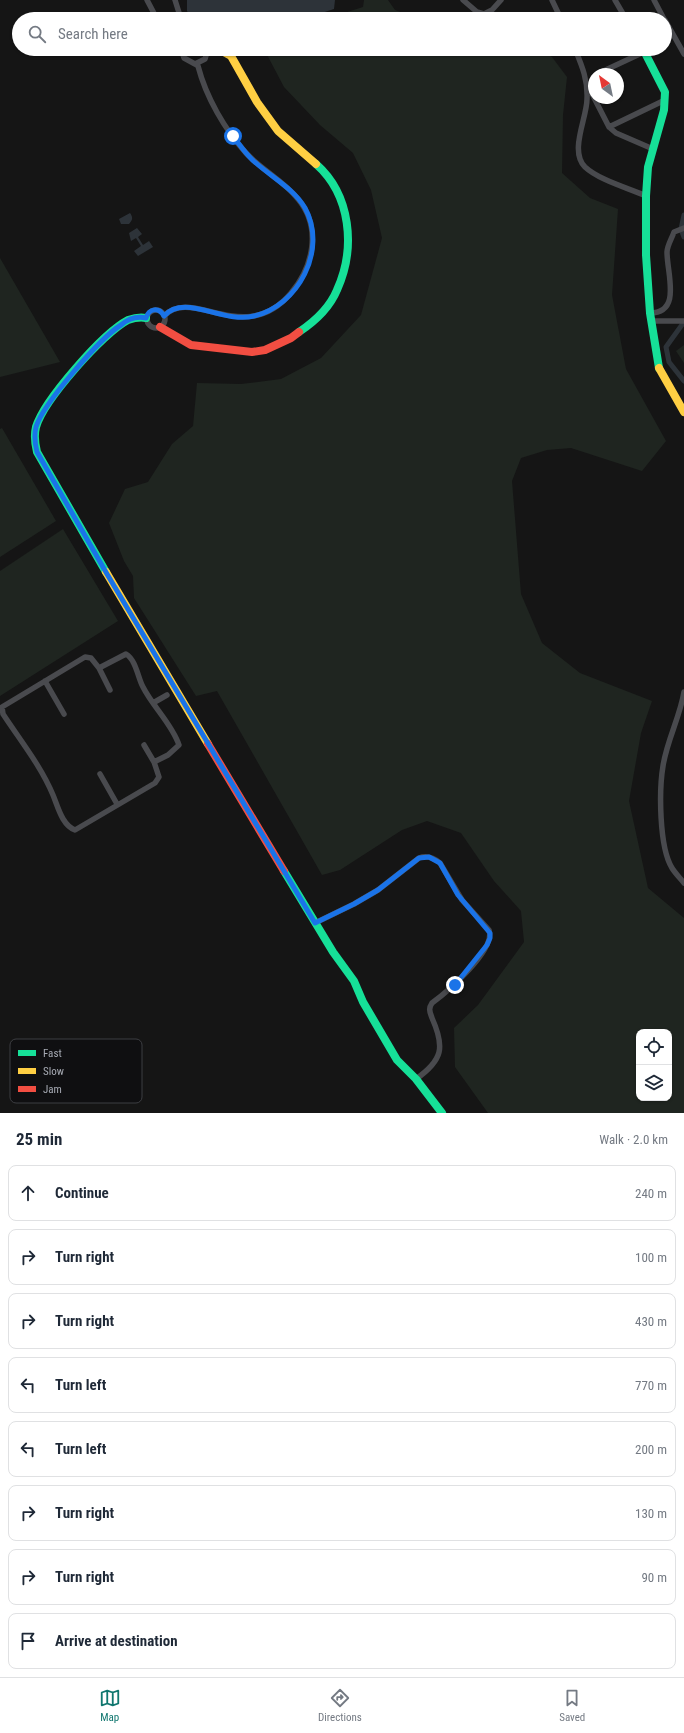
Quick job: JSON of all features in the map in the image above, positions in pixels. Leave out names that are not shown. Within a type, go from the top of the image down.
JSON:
[{"type":"street","points":[[147,0],[153,12]]},
{"type":"street","points":[[175,0],[179,12]]},
{"type":"street","points":[[463,0],[477,12]]},
{"type":"street","points":[[488,12],[492,10],[501,0]]},
{"type":"street","points":[[552,0],[558,12]]},
{"type":"street","points":[[615,0],[622,12]]},
{"type":"street","points":[[654,0],[661,12]]},
{"type":"street","points":[[672,33],[684,54]]},
{"type":"street","points":[[164,316],[170,310],[180,306],[193,307],[230,317],[241,318],[260,314],[278,306],[296,287],[305,273],[313,252],[310,223],[305,209],[290,190],[255,163],[242,148],[211,99],[198,66],[184,58],[183,56]]},
{"type":"street","points":[[195,64],[205,59],[206,56]]},
{"type":"street","points":[[160,327],[165,321],[164,316],[160,311],[154,309],[149,312],[146,318],[149,326],[154,328],[160,327],[191,345],[252,352],[265,350],[278,345],[313,322],[337,290],[347,260],[348,228],[346,214],[334,185],[326,173],[278,131],[257,102],[231,56]]},
{"type":"street","points":[[577,56],[586,81],[609,127],[616,133],[653,149]]},
{"type":"street","points":[[609,68],[632,56]]},
{"type":"street","points":[[647,56],[664,89],[665,100],[662,118],[648,167],[646,196],[646,255],[650,317],[659,369],[684,412]]},
{"type":"street","points":[[586,81],[586,106],[579,148],[582,162],[591,172],[646,196]]},
{"type":"street","points":[[609,127],[665,100]]},
{"type":"street","points":[[650,317],[665,310],[670,300],[667,250],[674,232],[684,228]]},
{"type":"street","points":[[146,318],[140,316],[120,325],[101,342],[51,400],[36,428],[35,438],[37,452],[107,574],[315,923],[337,958],[354,981],[363,1002],[397,1060],[416,1079],[442,1113]]},
{"type":"street","points":[[650,317],[681,320]]},
{"type":"street","points":[[99,668],[123,655],[128,656],[143,687],[179,745],[168,754],[154,762]]},
{"type":"street","points":[[110,690],[99,668],[91,658],[85,657],[7,704],[2,710],[52,793],[58,809],[69,827],[75,830],[155,782],[159,777],[154,762],[144,745]]},
{"type":"street","points":[[45,681],[64,714]]},
{"type":"street","points":[[684,692],[682,704],[663,765],[661,791],[663,839],[672,868],[684,883]]},
{"type":"street","points":[[153,703],[167,695]]},
{"type":"street","points":[[100,774],[117,804]]},
{"type":"street","points":[[315,923],[364,898],[419,858],[426,856],[435,859],[440,863],[462,900],[489,930],[489,941],[464,975],[455,985],[432,1003],[430,1007],[430,1012],[440,1037],[439,1054],[433,1066],[416,1079]]},
{"type":"shaded area","points":[[187,0],[335,0],[334,9],[325,12],[187,11]]},
{"type":"shaded area","points":[[364,0],[388,0],[395,10],[400,12],[347,12],[363,7]]},
{"type":"shaded area","points":[[268,56],[550,56],[567,77],[563,115],[562,173],[590,198],[618,209],[612,295],[626,369],[666,441],[642,471],[571,448],[547,450],[521,458],[512,481],[521,594],[542,643],[580,673],[652,701],[641,733],[629,801],[648,888],[684,918],[684,1113],[488,1113],[455,1067],[454,1028],[478,1005],[524,942],[521,911],[494,881],[461,833],[427,821],[402,830],[340,870],[322,875],[217,691],[196,696],[134,598],[133,576],[124,561],[109,523],[125,489],[148,482],[172,444],[193,426],[197,383],[241,384],[281,379],[321,358],[361,315],[382,238],[371,190],[353,153],[320,125],[284,87]]},
{"type":"shaded area","points":[[130,213],[132,218],[130,223],[121,224],[119,219]]},
{"type":"shaded area","points":[[137,228],[142,234],[138,237],[143,245],[149,241],[153,247],[138,256],[134,251],[141,246],[136,238],[131,241],[129,233]]},
{"type":"shaded area","points":[[0,258],[60,362],[0,377]]},
{"type":"shaded area","points":[[684,345],[684,363],[676,351]]},
{"type":"shaded area","points":[[2,428],[56,521],[0,557],[0,429]]},
{"type":"shaded area","points":[[63,529],[118,621],[0,696],[0,571]]},
{"type":"waterway","points":[[684,215],[681,229],[684,237]]},
{"type":"waterway","points":[[684,322],[666,347],[669,362],[684,381]]},
{"type":"traffic: fast","points":[[647,56],[665,92],[664,110],[648,167],[646,196],[646,255],[650,313],[659,368]]},
{"type":"traffic: fast","points":[[299,332],[316,319],[334,296],[343,274],[347,257],[347,223],[343,206],[337,191],[328,177],[316,164]]},
{"type":"traffic: fast","points":[[106,572],[37,452],[35,430],[41,415],[50,401],[90,352],[117,327],[128,320],[146,318]]},
{"type":"traffic: fast","points":[[284,871],[333,952],[354,981],[363,1002],[397,1060],[416,1079],[442,1113]]},
{"type":"traffic: slow","points":[[231,56],[257,102],[278,131],[316,164]]},
{"type":"traffic: slow","points":[[659,368],[684,412]]},
{"type":"traffic: slow","points":[[106,572],[208,744]]},
{"type":"traffic: jam","points":[[160,327],[191,345],[252,352],[265,350],[291,338],[299,332]]},
{"type":"traffic: jam","points":[[208,744],[284,871]]},
{"type":"route","points":[[233,136],[255,163],[290,190],[298,198],[305,209],[310,223],[313,252],[305,273],[296,287],[278,306],[252,317],[230,317],[218,315],[193,307],[180,306],[170,310],[164,316],[163,313],[154,309],[149,312],[146,318],[140,316],[120,325],[101,342],[51,400],[43,412],[36,428],[35,438],[37,452],[107,574],[315,923],[354,904],[378,890],[419,858],[426,856],[435,859],[444,869],[462,900],[488,928],[490,933],[490,938],[487,945],[455,985]]}]
